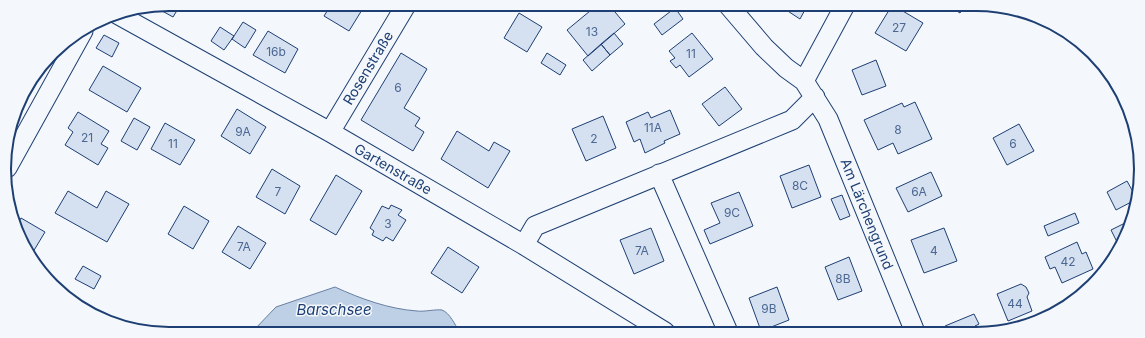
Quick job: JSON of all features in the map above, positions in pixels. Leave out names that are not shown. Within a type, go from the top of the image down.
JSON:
[{"type":"street","name":"Rosenstraße","points":[[330,132],[402,11]]},
{"type":"street","name":"Am Lärchengrund","points":[[733,11],[764,47],[786,68],[804,81],[828,119],[913,327]]},
{"type":"street","points":[[804,81],[842,11]]},
{"type":"street","name":"Gartenstraße","points":[[123,17],[330,132],[524,245],[657,327]]},
{"type":"street","points":[[11,161],[78,40]]},
{"type":"street","points":[[524,245],[535,226],[792,120],[815,97]]},
{"type":"street","points":[[659,174],[726,327]]},
{"type":"water","name":"Barschsee","points":[[335,287],[355,296],[386,306],[420,311],[442,310],[450,316],[457,327],[257,327],[276,307]]},
{"type":"building","points":[[162,11],[177,11],[173,17]]},
{"type":"building","points":[[327,11],[361,11],[349,31],[324,16]]},
{"type":"building","points":[[590,11],[614,11],[625,24],[588,56],[567,30]]},
{"type":"building","points":[[671,11],[677,11],[683,19],[662,35],[654,24]]},
{"type":"building","points":[[788,11],[804,11],[800,19]]},
{"type":"building","points":[[889,11],[903,11],[923,23],[906,51],[875,33]]},
{"type":"building","points":[[519,13],[542,27],[527,52],[504,38]]},
{"type":"building","points":[[243,22],[256,30],[245,48],[232,39]]},
{"type":"building","points":[[220,27],[234,36],[224,50],[211,41]]},
{"type":"building","points":[[268,31],[298,49],[285,73],[253,55]]},
{"type":"building","points":[[614,33],[623,44],[610,55],[601,44]]},
{"type":"building","points":[[692,33],[713,59],[689,77],[680,65],[676,68],[670,61],[675,58],[669,51]]},
{"type":"building","points":[[104,35],[119,43],[112,57],[96,48]]},
{"type":"building","points":[[601,44],[610,55],[592,71],[583,60]]},
{"type":"building","points":[[401,53],[427,69],[404,108],[420,118],[415,126],[424,132],[413,151],[361,120]]},
{"type":"building","points":[[547,53],[566,65],[560,75],[541,63]]},
{"type":"building","points":[[876,60],[886,86],[862,95],[852,70]]},
{"type":"building","points":[[103,66],[141,88],[127,112],[89,90]]},
{"type":"building","points":[[725,87],[742,109],[719,126],[702,104]]},
{"type":"building","points":[[915,102],[932,139],[898,154],[893,143],[878,150],[864,120],[902,103],[904,107]]},
{"type":"building","points":[[237,109],[266,127],[250,154],[221,136]]},
{"type":"building","points":[[670,110],[680,134],[664,141],[665,143],[645,153],[640,139],[634,142],[626,122],[648,112],[651,118]]},
{"type":"building","points":[[78,112],[109,131],[101,144],[108,148],[98,165],[65,145],[73,132],[68,128]]},
{"type":"building","points":[[603,116],[616,148],[586,161],[572,129]]},
{"type":"building","points":[[134,118],[150,127],[137,150],[121,141]]},
{"type":"building","points":[[165,123],[195,140],[180,165],[151,149]]},
{"type":"building","points":[[1019,124],[1034,151],[1007,165],[993,138]]},
{"type":"building","points":[[457,131],[489,151],[494,142],[510,151],[488,188],[441,159]]},
{"type":"building","points":[[809,165],[821,197],[792,208],[780,176]]},
{"type":"building","points":[[272,169],[300,186],[285,214],[256,197]]},
{"type":"building","points":[[931,172],[942,196],[908,212],[896,188]]},
{"type":"building","points":[[336,175],[362,191],[336,235],[310,220]]},
{"type":"building","points":[[1127,181],[1133,191],[1131,202],[1116,210],[1107,192]]},
{"type":"building","points":[[68,191],[97,208],[106,191],[129,204],[107,242],[55,213]]},
{"type":"building","points":[[739,192],[753,226],[710,244],[704,230],[720,223],[711,203]]},
{"type":"building","points":[[842,195],[850,216],[840,220],[831,199]]},
{"type":"building","points":[[391,205],[402,210],[398,215],[406,220],[393,241],[386,237],[383,241],[372,235],[374,231],[370,228],[382,206],[389,209]]},
{"type":"building","points":[[184,206],[209,221],[193,249],[168,234]]},
{"type":"building","points":[[1075,213],[1079,223],[1048,236],[1044,226]]},
{"type":"building","points":[[21,218],[45,232],[34,251],[27,239],[19,221]]},
{"type":"building","points":[[1125,223],[1117,241],[1111,230]]},
{"type":"building","points":[[238,226],[266,243],[250,269],[222,252]]},
{"type":"building","points":[[651,228],[664,261],[634,274],[620,240]]},
{"type":"building","points":[[944,228],[957,261],[924,273],[911,240]]},
{"type":"building","points":[[1077,242],[1082,254],[1086,252],[1093,269],[1062,283],[1055,267],[1050,269],[1045,257]]},
{"type":"building","points":[[448,247],[479,267],[462,293],[431,273]]},
{"type":"building","points":[[849,257],[862,291],[838,300],[825,267]]},
{"type":"building","points":[[83,266],[101,276],[94,289],[75,279]]},
{"type":"building","points":[[1021,284],[1026,287],[1029,293],[1027,297],[1032,311],[1008,321],[997,294]]},
{"type":"building","points":[[777,287],[789,320],[771,327],[760,327],[749,298]]},
{"type":"building","points":[[974,314],[979,324],[975,327],[945,326]]}]
